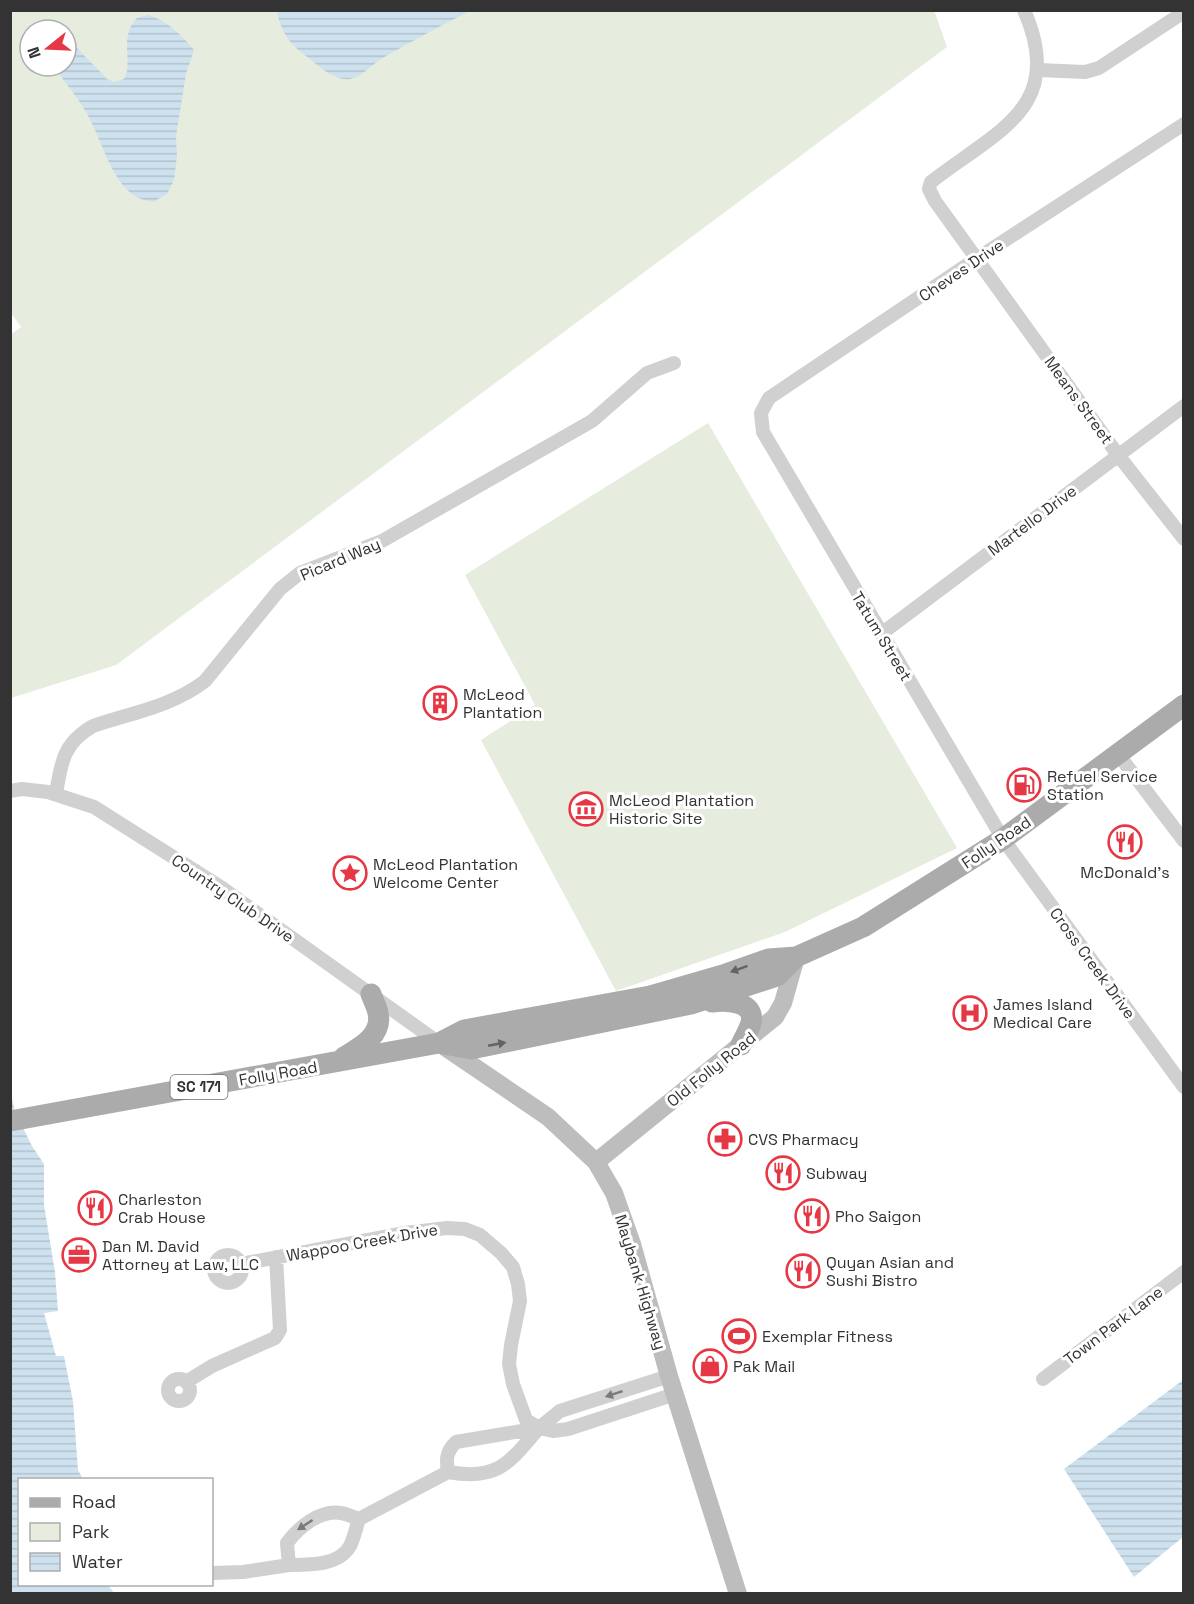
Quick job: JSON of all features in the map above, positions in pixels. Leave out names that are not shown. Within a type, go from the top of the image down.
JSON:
[{"type":"main road","name":"Folly Road","points":[[439,1043],[471,1049],[691,1004],[777,976],[796,957],[863,927],[1003,839],[1184,705]]},
{"type":"main road","name":"Folly Road","points":[[10,1121],[439,1043],[464,1030],[650,996],[726,974],[769,958],[796,957]]},
{"type":"main road","name":"Old Folly Road","points":[[596,1162],[775,1017],[783,1003],[796,957]]},
{"type":"main road","points":[[333,1063],[361,1047],[372,1037],[378,1025],[378,1013],[371,994]]},
{"type":"main road","points":[[691,1004],[723,1000],[743,1005],[748,1010],[751,1024],[741,1045]]},
{"type":"main road","name":"Maybank Highway","points":[[439,1043],[548,1117],[596,1162],[614,1193],[632,1244],[669,1376],[738,1593]]},
{"type":"street","points":[[1024,10],[1037,48],[1038,70],[1085,72],[1099,68],[1184,12]]},
{"type":"street","name":"Means Street","points":[[1038,70],[1029,98],[1009,124],[930,182],[929,189],[934,201],[1118,455],[1184,539]]},
{"type":"street","name":"Cheves Drive","points":[[763,432],[761,413],[769,398],[976,259],[1184,124]]},
{"type":"street","name":"Picard Way","points":[[56,794],[62,757],[82,732],[93,726],[175,700],[193,690],[205,681],[280,589],[300,573],[382,541],[592,421],[647,374],[674,363]]},
{"type":"street","name":"Martello Drive","points":[[881,634],[1184,406]]},
{"type":"street","name":"Tatum Street","points":[[763,432],[1003,839]]},
{"type":"street","points":[[1118,754],[1184,841]]},
{"type":"street","name":"Country Club Drive","points":[[10,791],[22,789],[56,794],[94,807],[222,888],[439,1043]]},
{"type":"street","name":"Cross Creek Drive","points":[[1003,839],[1184,1087]]},
{"type":"street","name":"Wappoo Creek Drive","points":[[241,1264],[405,1233],[447,1228],[465,1229],[480,1235],[513,1267],[520,1300],[510,1345],[509,1364],[513,1384],[526,1420],[540,1428]]},
{"type":"street","points":[[186,1382],[212,1366],[275,1338],[279,1334],[276,1257]]},
{"type":"street","name":"Town Park Lane","points":[[1043,1379],[1184,1272]]},
{"type":"street","points":[[213,1573],[323,1563],[341,1556],[349,1548],[359,1519],[448,1472],[476,1476],[493,1471],[513,1459],[540,1428],[560,1411],[669,1376]]},
{"type":"street","points":[[448,1472],[446,1458],[449,1448],[456,1442],[540,1428],[553,1431],[568,1430],[675,1394]]},
{"type":"street","points":[[289,1565],[287,1543],[295,1532],[312,1521],[338,1512],[359,1519]]},
{"type":"green space","points":[[934,10],[947,47],[116,665],[11,698],[10,335],[21,327],[11,313],[11,11]]},
{"type":"green space","points":[[708,423],[957,848],[785,932],[616,991],[481,740],[535,705],[465,575]]},
{"type":"water","points":[[277,10],[470,11],[392,53],[358,76],[344,79],[321,68],[295,47],[283,31]]},
{"type":"water","points":[[148,15],[161,20],[194,50],[186,74],[176,136],[177,156],[174,180],[167,194],[153,202],[137,197],[119,180],[86,112],[63,78],[78,78],[78,49],[107,79],[114,82],[124,79],[128,65],[128,33],[137,18]]},
{"type":"water","points":[[10,1089],[15,1112],[44,1164],[44,1205],[55,1272],[58,1311],[44,1313],[56,1356],[64,1356],[73,1401],[78,1470],[82,1478],[18,1478],[18,1586],[109,1586],[114,1593],[11,1593]]},
{"type":"water","points":[[1183,1380],[1183,1537],[1134,1577],[1064,1469]]},
{"type":"place","name":"McLeod Plantation","points":[[440,703]]},
{"type":"place","name":"Refuel Service Station","points":[[1024,785]]},
{"type":"place","name":"McLeod Plantation Historic Site","points":[[586,809]]},
{"type":"place","name":"McDonald's","points":[[1125,842]]},
{"type":"place","name":"McLeod Plantation Welcome Center","points":[[350,873]]},
{"type":"place","name":"James Island Medical Care","points":[[970,1013]]},
{"type":"place","name":"CVS Pharmacy","points":[[725,1139]]},
{"type":"place","name":"Subway","points":[[783,1173]]},
{"type":"place","name":"Charleston Crab House","points":[[95,1208]]},
{"type":"place","name":"Pho Saigon","points":[[812,1216]]},
{"type":"place","name":"Dan M. David Attorney at Law, LLC","points":[[79,1255]]},
{"type":"place","name":"Quyan Asian and Sushi Bistro","points":[[803,1271]]},
{"type":"place","name":"Exemplar Fitness","points":[[739,1336]]},
{"type":"place","name":"Pak Mail","points":[[710,1366]]}]
